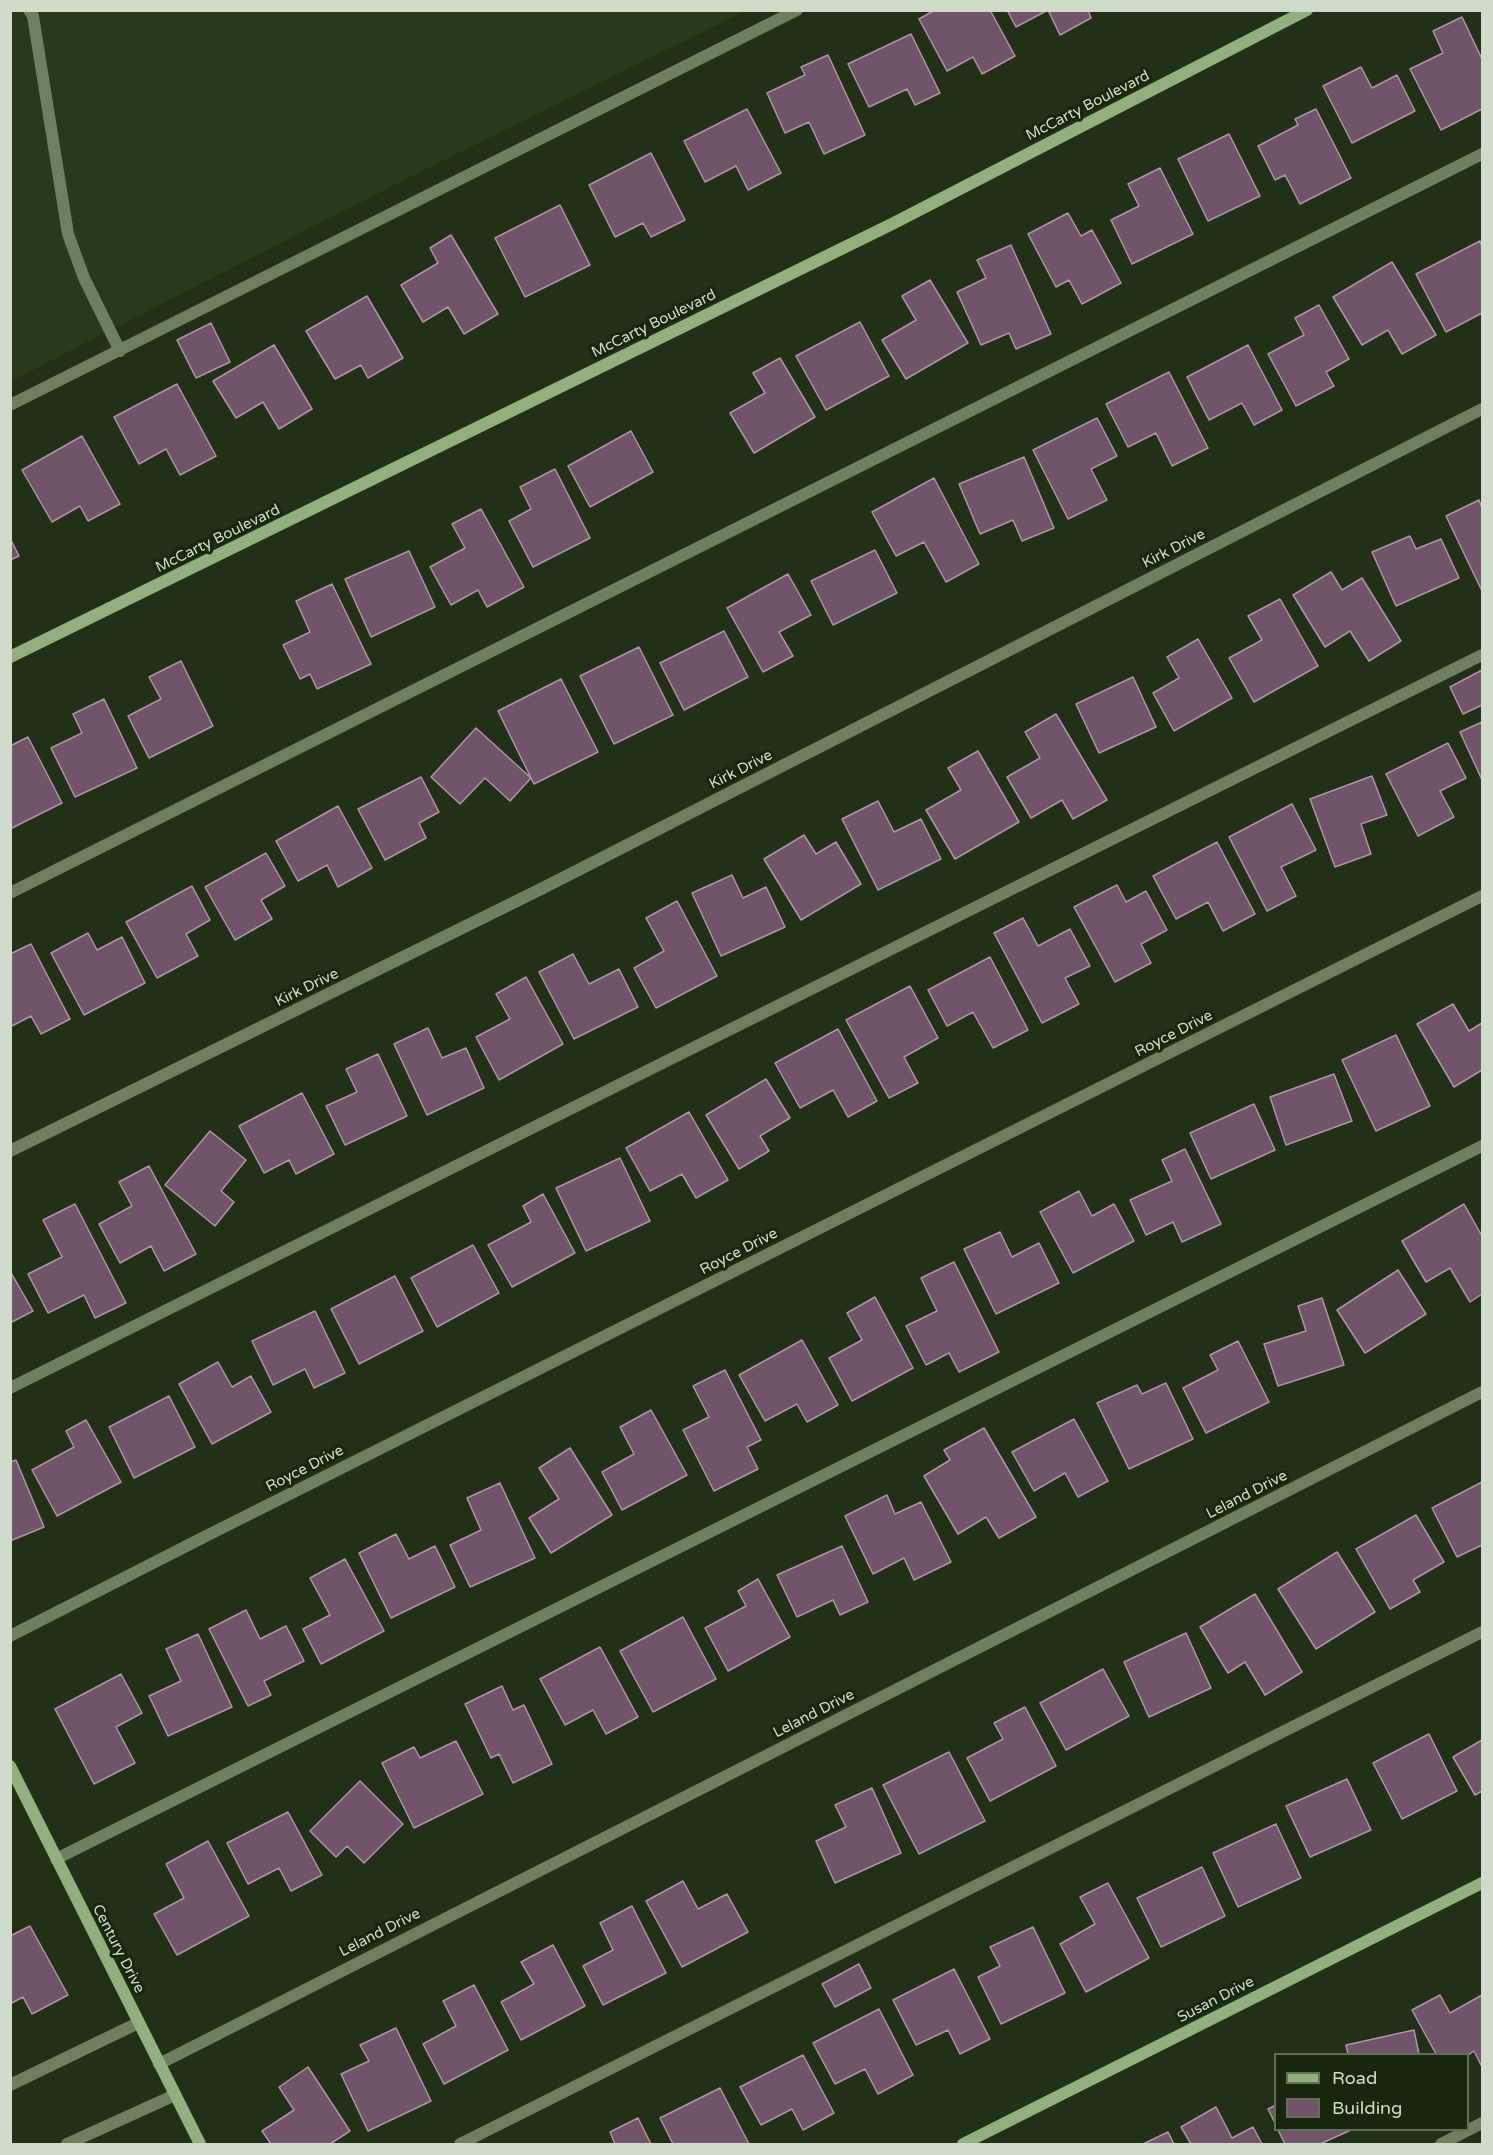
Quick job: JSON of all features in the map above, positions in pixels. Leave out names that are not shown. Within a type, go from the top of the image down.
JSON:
[{"type":"main road","name":"McCarty Boulevard","points":[[10,657],[892,224],[1307,10]]},
{"type":"main road","name":"Century Drive","points":[[10,1766],[201,2145]]},
{"type":"main road","name":"Susan Drive","points":[[963,2145],[1482,1883]]},
{"type":"street","points":[[29,10],[33,16],[68,234],[84,278],[120,351]]},
{"type":"street","points":[[10,405],[797,10]]},
{"type":"street","points":[[10,893],[1482,154]]},
{"type":"street","name":"Kirk Drive","points":[[10,1151],[562,878],[1482,410]]},
{"type":"street","points":[[10,1388],[1482,655]]},
{"type":"street","name":"Royce Drive","points":[[10,1636],[1482,896]]},
{"type":"street","points":[[56,1859],[1482,1146]]},
{"type":"street","name":"Leland Drive","points":[[159,2064],[1482,1392]]},
{"type":"street","points":[[460,2145],[1482,1632]]},
{"type":"street","points":[[10,2085],[138,2023]]},
{"type":"street","points":[[68,2145],[175,2095]]},
{"type":"street","points":[[1441,2145],[1467,2131]]},
{"type":"shaded area","points":[[11,11],[745,11],[408,178],[11,381]]},
{"type":"building","points":[[935,10],[990,10],[1015,56],[982,74],[973,57],[947,71],[919,19]]},
{"type":"building","points":[[1007,10],[1048,10],[1016,27]]},
{"type":"building","points":[[1048,10],[1088,10],[1091,18],[1060,35]]},
{"type":"building","points":[[1462,17],[1482,59],[1482,109],[1441,130],[1410,69],[1443,53],[1433,31]]},
{"type":"building","points":[[911,34],[940,93],[915,105],[907,89],[869,107],[848,64]]},
{"type":"building","points":[[828,55],[865,135],[824,154],[809,122],[785,133],[767,93],[805,75],[801,67]]},
{"type":"building","points":[[1361,67],[1372,88],[1397,75],[1415,111],[1352,143],[1323,86]]},
{"type":"building","points":[[747,109],[781,173],[748,190],[736,166],[705,182],[684,141]]},
{"type":"building","points":[[1316,109],[1351,178],[1300,204],[1285,175],[1275,180],[1258,146],[1298,125],[1295,119]]},
{"type":"building","points":[[1229,134],[1260,196],[1208,221],[1178,159]]},
{"type":"building","points":[[651,153],[685,220],[651,237],[643,223],[615,237],[589,185]]},
{"type":"building","points":[[1160,168],[1193,234],[1132,264],[1111,220],[1139,206],[1128,184]]},
{"type":"building","points":[[560,205],[590,265],[525,297],[495,238]]},
{"type":"building","points":[[1068,213],[1081,236],[1092,230],[1121,283],[1082,304],[1069,280],[1056,287],[1028,234]]},
{"type":"building","points":[[451,235],[498,314],[464,334],[448,307],[423,322],[401,285],[438,263],[430,248]]},
{"type":"building","points":[[1480,241],[1482,247],[1482,313],[1446,332],[1416,274]]},
{"type":"building","points":[[1011,245],[1051,334],[1016,349],[1009,333],[981,345],[957,292],[986,278],[977,260]]},
{"type":"building","points":[[1392,262],[1436,335],[1402,354],[1388,330],[1362,345],[1333,297]]},
{"type":"building","points":[[930,280],[968,343],[906,379],[882,340],[916,320],[902,296]]},
{"type":"building","points":[[367,296],[403,358],[368,378],[361,365],[335,379],[306,331]]},
{"type":"building","points":[[1319,305],[1349,359],[1326,372],[1334,386],[1296,406],[1268,354],[1304,335],[1295,318]]},
{"type":"building","points":[[860,322],[889,376],[826,410],[796,356]]},
{"type":"building","points":[[211,323],[230,362],[196,378],[177,340]]},
{"type":"building","points":[[274,345],[312,409],[279,429],[263,402],[236,418],[213,381]]},
{"type":"building","points":[[1248,345],[1282,410],[1254,425],[1242,403],[1209,420],[1187,377]]},
{"type":"building","points":[[780,358],[815,417],[754,453],[730,413],[765,393],[753,373]]},
{"type":"building","points":[[1169,372],[1208,448],[1172,466],[1156,433],[1128,447],[1106,404]]},
{"type":"building","points":[[177,384],[216,456],[180,475],[166,449],[139,464],[114,417]]},
{"type":"building","points":[[1097,418],[1117,456],[1091,469],[1107,500],[1068,519],[1033,450]]},
{"type":"building","points":[[631,431],[653,472],[590,507],[568,466]]},
{"type":"building","points":[[82,436],[120,504],[88,521],[80,506],[52,522],[22,470]]},
{"type":"building","points":[[1024,457],[1054,528],[1022,541],[1013,520],[980,534],[959,484]]},
{"type":"building","points":[[555,469],[590,538],[533,567],[509,521],[531,509],[520,487]]},
{"type":"building","points":[[934,478],[979,564],[946,582],[924,542],[896,556],[872,512]]},
{"type":"building","points":[[1479,500],[1482,508],[1482,591],[1446,516]]},
{"type":"building","points":[[481,509],[524,587],[487,607],[478,590],[451,605],[430,567],[465,548],[452,524]]},
{"type":"building","points":[[1410,536],[1416,549],[1441,539],[1459,578],[1396,606],[1372,552]]},
{"type":"building","points":[[10,538],[19,556],[10,560]]},
{"type":"building","points":[[875,550],[897,593],[833,625],[811,581]]},
{"type":"building","points":[[409,551],[435,607],[371,637],[345,579]]},
{"type":"building","points":[[1331,572],[1342,590],[1362,578],[1401,641],[1369,661],[1350,631],[1325,647],[1293,595]]},
{"type":"building","points":[[788,574],[811,615],[779,632],[793,656],[763,672],[727,608]]},
{"type":"building","points":[[332,584],[371,664],[317,689],[310,674],[300,679],[283,645],[310,632],[296,601]]},
{"type":"building","points":[[1280,599],[1318,666],[1254,702],[1229,658],[1262,640],[1248,616]]},
{"type":"building","points":[[724,631],[748,677],[684,710],[660,663]]},
{"type":"building","points":[[1198,639],[1232,698],[1174,731],[1153,693],[1179,678],[1167,657]]},
{"type":"building","points":[[639,647],[673,715],[614,744],[580,676]]},
{"type":"building","points":[[181,661],[213,726],[149,758],[128,716],[161,699],[149,677]]},
{"type":"building","points":[[1482,670],[1482,705],[1463,714],[1450,687]]},
{"type":"building","points":[[1133,677],[1156,727],[1099,753],[1076,704]]},
{"type":"building","points":[[561,679],[598,752],[534,784],[498,711]]},
{"type":"building","points":[[104,699],[137,768],[75,797],[51,748],[82,733],[73,714]]},
{"type":"building","points":[[1056,714],[1107,800],[1073,819],[1062,800],[1031,818],[1007,777],[1040,758],[1025,732]]},
{"type":"building","points":[[1482,722],[1482,780],[1460,732]]},
{"type":"building","points":[[476,728],[531,778],[510,801],[485,778],[460,804],[431,777]]},
{"type":"building","points":[[28,737],[62,803],[10,829],[10,746]]},
{"type":"building","points":[[1448,743],[1466,778],[1440,791],[1454,817],[1418,836],[1386,774]]},
{"type":"building","points":[[978,751],[1019,822],[955,859],[926,810],[961,790],[948,768]]},
{"type":"building","points":[[1372,776],[1387,815],[1361,824],[1371,854],[1335,867],[1310,799]]},
{"type":"building","points":[[421,777],[439,812],[419,823],[426,838],[385,860],[358,809]]},
{"type":"building","points":[[878,801],[894,832],[921,819],[941,859],[878,890],[842,819]]},
{"type":"building","points":[[1292,804],[1316,850],[1281,867],[1296,896],[1267,911],[1229,837]]},
{"type":"building","points":[[338,806],[372,868],[338,887],[327,865],[298,881],[276,841]]},
{"type":"building","points":[[804,835],[816,854],[836,842],[861,884],[801,920],[764,859]]},
{"type":"building","points":[[1217,842],[1255,914],[1223,931],[1208,902],[1176,919],[1153,876]]},
{"type":"building","points":[[266,853],[285,886],[261,900],[272,919],[235,940],[205,887]]},
{"type":"building","points":[[732,875],[743,898],[766,887],[785,927],[721,956],[692,893]]},
{"type":"building","points":[[1117,885],[1126,902],[1146,891],[1167,930],[1141,944],[1151,963],[1115,982],[1074,907]]},
{"type":"building","points":[[192,886],[210,920],[186,934],[198,956],[157,978],[126,922]]},
{"type":"building","points":[[677,901],[717,976],[656,1008],[634,968],[664,951],[646,918]]},
{"type":"building","points":[[1023,918],[1038,946],[1070,929],[1090,966],[1065,978],[1079,1004],[1042,1023],[994,933]]},
{"type":"building","points":[[88,933],[97,950],[122,937],[145,983],[84,1015],[51,953]]},
{"type":"building","points":[[31,944],[70,1019],[41,1034],[31,1016],[10,1027],[10,954]]},
{"type":"building","points":[[573,954],[589,984],[619,969],[638,1007],[574,1039],[539,972]]},
{"type":"building","points":[[990,957],[1028,1030],[993,1048],[973,1012],[947,1026],[928,990]]},
{"type":"building","points":[[526,977],[563,1044],[499,1080],[476,1037],[510,1019],[496,994]]},
{"type":"building","points":[[910,986],[938,1038],[904,1057],[918,1083],[889,1098],[846,1020]]},
{"type":"building","points":[[1453,1004],[1469,1031],[1482,1023],[1482,1070],[1454,1087],[1417,1024]]},
{"type":"building","points":[[428,1028],[442,1058],[466,1048],[484,1088],[427,1115],[394,1044]]},
{"type":"building","points":[[838,1029],[877,1101],[848,1117],[833,1090],[800,1108],[775,1063]]},
{"type":"building","points":[[1396,1035],[1430,1106],[1376,1131],[1342,1060]]},
{"type":"building","points":[[378,1054],[407,1116],[345,1145],[326,1106],[357,1092],[346,1069]]},
{"type":"building","points":[[1334,1074],[1352,1121],[1286,1145],[1270,1097]]},
{"type":"building","points":[[766,1079],[790,1118],[760,1136],[769,1151],[739,1169],[706,1115]]},
{"type":"building","points":[[302,1093],[334,1154],[296,1174],[289,1160],[264,1173],[239,1126]]},
{"type":"building","points":[[1254,1104],[1275,1150],[1211,1179],[1190,1133]]},
{"type":"building","points":[[689,1112],[728,1180],[696,1198],[682,1174],[650,1191],[626,1148]]},
{"type":"building","points":[[210,1131],[246,1160],[221,1191],[234,1202],[215,1226],[165,1185]]},
{"type":"building","points":[[1185,1149],[1221,1224],[1182,1242],[1173,1222],[1146,1235],[1130,1200],[1172,1181],[1162,1160]]},
{"type":"building","points":[[620,1158],[650,1221],[586,1251],[556,1188]]},
{"type":"building","points":[[149,1166],[196,1254],[164,1271],[151,1246],[120,1263],[99,1224],[132,1206],[119,1182]]},
{"type":"building","points":[[1079,1191],[1092,1216],[1114,1204],[1134,1241],[1073,1273],[1040,1212]]},
{"type":"building","points":[[543,1194],[575,1253],[512,1287],[488,1245],[531,1222],[523,1206]]},
{"type":"building","points":[[75,1204],[126,1303],[95,1318],[84,1295],[48,1313],[28,1274],[62,1257],[43,1220]]},
{"type":"building","points":[[1464,1204],[1482,1236],[1482,1294],[1470,1302],[1450,1268],[1426,1282],[1402,1241]]},
{"type":"building","points":[[1000,1232],[1012,1257],[1039,1243],[1059,1283],[996,1314],[964,1249]]},
{"type":"building","points":[[473,1245],[499,1293],[437,1327],[411,1278]]},
{"type":"building","points":[[954,1262],[999,1352],[959,1372],[949,1353],[926,1365],[906,1326],[937,1311],[921,1278]]},
{"type":"building","points":[[1398,1270],[1426,1314],[1365,1353],[1337,1310]]},
{"type":"building","points":[[10,1271],[33,1311],[10,1323]]},
{"type":"building","points":[[395,1276],[423,1331],[359,1364],[331,1309]]},
{"type":"building","points":[[875,1297],[913,1368],[852,1401],[829,1358],[862,1340],[847,1313]]},
{"type":"building","points":[[1322,1298],[1344,1365],[1278,1386],[1264,1344],[1306,1331],[1298,1306]]},
{"type":"building","points":[[315,1311],[345,1373],[314,1388],[305,1369],[273,1385],[252,1341]]},
{"type":"building","points":[[802,1340],[838,1405],[807,1422],[797,1404],[765,1421],[739,1375]]},
{"type":"building","points":[[1238,1341],[1269,1402],[1206,1433],[1183,1388],[1218,1370],[1210,1355]]},
{"type":"building","points":[[218,1362],[232,1387],[251,1376],[271,1412],[212,1444],[179,1384]]},
{"type":"building","points":[[725,1370],[761,1440],[747,1447],[758,1469],[714,1491],[683,1430],[709,1417],[693,1386]]},
{"type":"building","points":[[1166,1383],[1193,1439],[1129,1469],[1097,1403],[1137,1385],[1142,1394]]},
{"type":"building","points":[[169,1396],[195,1447],[134,1478],[109,1427]]},
{"type":"building","points":[[651,1410],[687,1475],[622,1510],[602,1472],[634,1454],[620,1427]]},
{"type":"building","points":[[1074,1419],[1108,1481],[1078,1497],[1065,1473],[1034,1491],[1012,1452]]},
{"type":"building","points":[[86,1420],[121,1482],[57,1516],[32,1470],[74,1447],[66,1431]]},
{"type":"building","points":[[984,1428],[1036,1517],[999,1538],[986,1517],[958,1534],[924,1476],[950,1460],[944,1450]]},
{"type":"building","points":[[570,1448],[612,1515],[551,1553],[529,1518],[559,1499],[539,1468]]},
{"type":"building","points":[[16,1460],[44,1527],[10,1541],[10,1462]]},
{"type":"building","points":[[1482,1482],[1482,1545],[1457,1557],[1432,1508]]},
{"type":"building","points":[[500,1483],[535,1558],[470,1587],[450,1545],[481,1530],[467,1498]]},
{"type":"building","points":[[887,1495],[895,1514],[921,1502],[951,1562],[914,1580],[904,1558],[873,1574],[845,1516]]},
{"type":"building","points":[[1416,1515],[1444,1562],[1413,1580],[1420,1592],[1390,1609],[1356,1549]]},
{"type":"building","points":[[396,1534],[409,1559],[435,1546],[455,1587],[391,1618],[359,1553]]},
{"type":"building","points":[[842,1546],[868,1602],[840,1615],[833,1600],[797,1617],[777,1575]]},
{"type":"building","points":[[1337,1552],[1375,1612],[1316,1649],[1278,1589]]},
{"type":"building","points":[[345,1559],[384,1631],[321,1664],[303,1629],[330,1615],[310,1578]]},
{"type":"building","points":[[758,1579],[790,1637],[728,1671],[705,1628],[746,1606],[738,1591]]},
{"type":"building","points":[[1255,1594],[1302,1672],[1265,1695],[1245,1662],[1228,1673],[1200,1627]]},
{"type":"building","points":[[246,1610],[260,1639],[286,1626],[304,1661],[264,1681],[271,1695],[248,1706],[209,1629]]},
{"type":"building","points":[[683,1617],[716,1679],[653,1712],[620,1651]]},
{"type":"building","points":[[1186,1633],[1211,1688],[1149,1717],[1124,1662]]},
{"type":"building","points":[[198,1634],[232,1707],[168,1736],[149,1696],[181,1681],[166,1649]]},
{"type":"building","points":[[600,1647],[638,1717],[606,1734],[593,1710],[565,1725],[540,1679]]},
{"type":"building","points":[[1103,1669],[1129,1716],[1066,1750],[1040,1703]]},
{"type":"building","points":[[121,1674],[142,1713],[116,1727],[135,1763],[94,1784],[55,1709]]},
{"type":"building","points":[[502,1686],[513,1710],[524,1705],[552,1764],[513,1783],[499,1754],[491,1758],[465,1704]]},
{"type":"building","points":[[1025,1707],[1056,1766],[990,1801],[967,1758],[1003,1739],[994,1723]]},
{"type":"building","points":[[1429,1734],[1457,1791],[1402,1819],[1373,1763]]},
{"type":"building","points":[[1482,1740],[1482,1791],[1475,1795],[1453,1757]]},
{"type":"building","points":[[456,1741],[483,1794],[414,1828],[382,1763],[414,1747],[420,1758]]},
{"type":"building","points":[[949,1752],[985,1821],[919,1854],[883,1785]]},
{"type":"building","points":[[1347,1779],[1371,1830],[1310,1857],[1286,1806]]},
{"type":"building","points":[[360,1781],[403,1824],[364,1863],[347,1846],[336,1857],[310,1831]]},
{"type":"building","points":[[872,1788],[901,1853],[835,1883],[816,1841],[846,1827],[835,1805]]},
{"type":"building","points":[[288,1812],[322,1875],[291,1891],[279,1868],[248,1884],[227,1843]]},
{"type":"building","points":[[1276,1824],[1301,1878],[1238,1907],[1213,1853]]},
{"type":"building","points":[[208,1841],[249,1916],[177,1955],[154,1914],[184,1898],[166,1864]]},
{"type":"building","points":[[1202,1867],[1225,1916],[1161,1947],[1137,1898]]},
{"type":"building","points":[[683,1881],[698,1909],[727,1894],[748,1932],[682,1967],[646,1901]]},
{"type":"building","points":[[1108,1883],[1149,1958],[1086,1992],[1060,1944],[1095,1924],[1080,1897]]},
{"type":"building","points":[[632,1906],[666,1973],[603,2005],[583,1966],[613,1950],[600,1923]]},
{"type":"building","points":[[30,1926],[68,1995],[32,2014],[23,1997],[10,2004],[10,1936]]},
{"type":"building","points":[[1033,1927],[1065,1993],[1001,2024],[978,1977],[1000,1966],[990,1947]]},
{"type":"building","points":[[553,1945],[585,2006],[521,2040],[501,2002],[534,1984],[521,1962]]},
{"type":"building","points":[[859,1964],[871,1988],[835,2007],[822,1984]]},
{"type":"building","points":[[954,1969],[990,2039],[960,2054],[948,2030],[916,2045],[893,2000]]},
{"type":"building","points":[[474,1985],[508,2050],[444,2084],[423,2044],[456,2026],[443,2001]]},
{"type":"building","points":[[1440,1995],[1450,2013],[1482,1995],[1482,2067],[1474,2051],[1469,2054],[1435,2053],[1412,2010]]},
{"type":"building","points":[[879,2009],[913,2075],[878,2094],[865,2069],[835,2084],[813,2043]]},
{"type":"building","points":[[396,2028],[431,2101],[368,2131],[341,2074],[369,2061],[360,2045]]},
{"type":"building","points":[[1414,2030],[1419,2053],[1348,2053],[1346,2045]]},
{"type":"building","points":[[803,2055],[834,2113],[803,2130],[792,2109],[761,2125],[740,2087]]},
{"type":"building","points":[[308,2067],[350,2131],[330,2144],[271,2144],[262,2131],[294,2110],[279,2087]]},
{"type":"building","points":[[720,2088],[749,2144],[673,2144],[660,2118]]},
{"type":"building","points":[[1274,2106],[1274,2121],[1268,2109]]},
{"type":"building","points":[[1216,2107],[1232,2138],[1253,2127],[1262,2144],[1191,2144],[1181,2127]]},
{"type":"building","points":[[638,2118],[651,2144],[615,2144],[610,2132]]},
{"type":"building","points":[[1278,2131],[1349,2131],[1320,2144],[1285,2144]]},
{"type":"building","points":[[1168,2132],[1174,2144],[1143,2144]]}]
